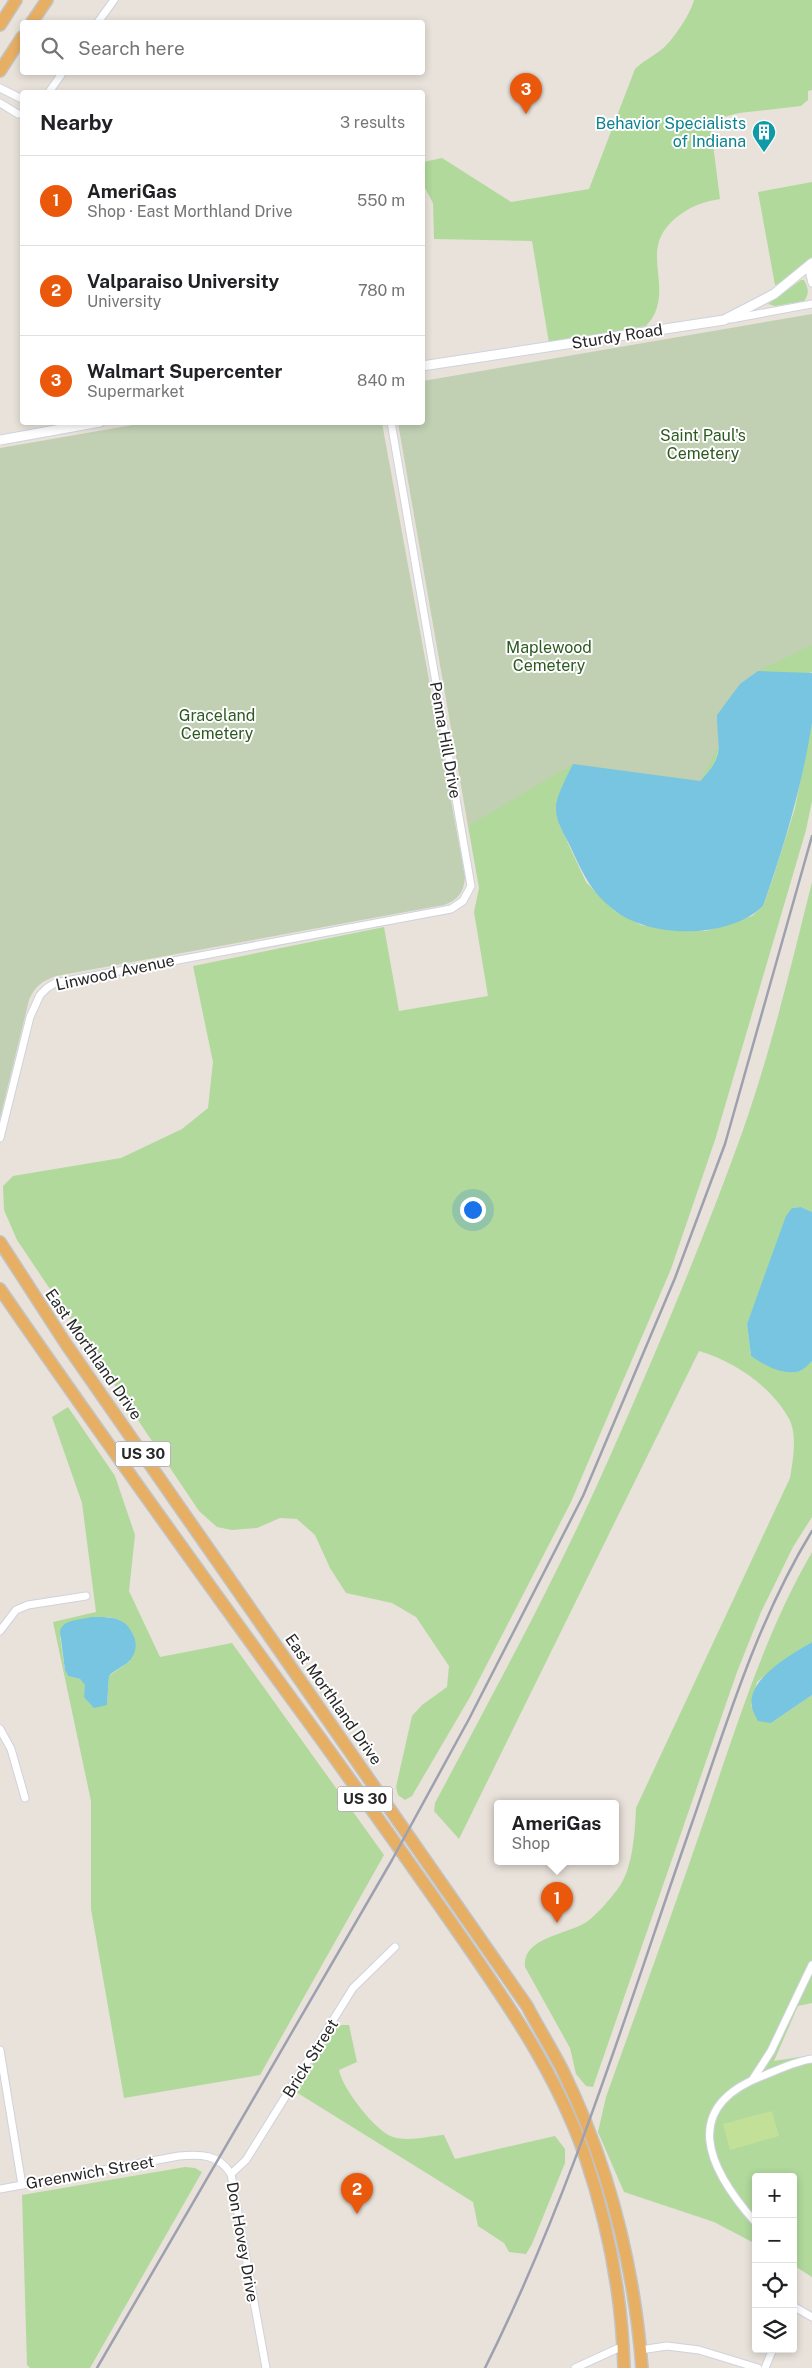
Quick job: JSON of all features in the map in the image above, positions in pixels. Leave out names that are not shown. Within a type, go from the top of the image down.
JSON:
[{"type":"highway","points":[[0,25],[16,0]]},
{"type":"highway","points":[[33,20],[47,0]]},
{"type":"highway","points":[[0,71],[20,40]]},
{"type":"highway","name":"East Morthland Drive","points":[[0,1242],[66,1344],[527,2006],[562,2068],[602,2166],[619,2224],[632,2282],[642,2368]]},
{"type":"highway","name":"East Morthland Drive","points":[[0,1289],[222,1603],[384,1824],[507,2003],[531,2043],[549,2076],[584,2155],[607,2237],[617,2289],[624,2368]]},
{"type":"street","points":[[99,20],[114,0]]},
{"type":"street","points":[[50,90],[61,75]]},
{"type":"street","points":[[0,88],[20,98]]},
{"type":"street","points":[[0,103],[20,114]]},
{"type":"street","points":[[810,264],[812,283]]},
{"type":"street","points":[[724,320],[774,294],[810,264]]},
{"type":"street","name":"Sturdy Road","points":[[425,366],[724,320],[812,304]]},
{"type":"street","points":[[0,440],[83,425]]},
{"type":"street","name":"Penna Hill Drive","points":[[310,934],[451,909],[463,901],[471,886],[392,425]]},
{"type":"street","name":"Linwood Avenue","points":[[0,1138],[30,1017],[37,1000],[47,988],[67,980],[310,934]]},
{"type":"street","points":[[0,1631],[16,1610],[28,1605],[86,1596]]},
{"type":"street","points":[[0,1729],[11,1749],[24,1798]]},
{"type":"street","name":"Brick Street","points":[[231,2174],[246,2160],[353,1988],[395,1947]]},
{"type":"street","points":[[753,2079],[771,2051],[812,1965]]},
{"type":"street","points":[[0,2050],[22,2185]]},
{"type":"street","points":[[752,2218],[726,2184],[714,2159],[708,2137],[714,2111],[732,2090],[753,2079],[812,2059]]},
{"type":"street","name":"Don Hovey Drive","points":[[180,2156],[202,2154],[226,2166],[231,2174],[266,2368]]},
{"type":"street","name":"Greenwich Street","points":[[0,2189],[180,2156]]},
{"type":"street","points":[[796,2308],[812,2318]]},
{"type":"street","points":[[575,2368],[623,2346]]},
{"type":"street","points":[[640,2350],[667,2346],[699,2350],[758,2368]]},
{"type":"street","points":[[765,2368],[771,2353]]},
{"type":"green space","points":[[694,0],[812,0],[812,90],[808,91],[808,100],[801,106],[739,113],[716,119],[711,129],[720,199],[699,204],[685,211],[668,226],[660,238],[657,250],[659,300],[654,315],[646,326],[549,343],[532,241],[434,239],[433,203],[425,188],[425,162],[442,158],[511,202],[589,189],[635,69],[670,41]]},
{"type":"green space","points":[[812,182],[812,258],[782,283],[775,285],[758,192]]},
{"type":"green space","points":[[801,280],[804,280],[808,290],[804,301],[775,306],[768,304]]},
{"type":"green space","points":[[812,314],[812,645],[758,671],[700,781],[573,764],[468,826],[398,425],[425,425],[425,381]]},
{"type":"green space","name":"Graceland Cemetery","points":[[133,425],[382,425],[465,877],[462,891],[459,895],[453,901],[444,905],[56,976],[47,980],[36,988],[29,1000],[0,1118],[0,448]]},
{"type":"green space","points":[[812,558],[812,673],[717,734],[718,749],[716,760],[700,781],[559,824],[586,882],[615,911],[641,925],[675,930],[706,931],[752,916],[763,906],[795,808],[812,722],[812,801],[806,830],[715,1140],[671,1269],[571,1502],[470,1697],[412,1796],[405,1800],[398,1795],[396,1787],[412,1716],[422,1705],[447,1687],[449,1666],[416,1617],[392,1603],[346,1593],[330,1568],[315,1535],[297,1519],[280,1518],[257,1528],[232,1530],[217,1527],[199,1511],[17,1240],[4,1210],[3,1186],[13,1176],[121,1158],[182,1129],[208,1108],[213,1062],[193,966],[384,927],[399,1011],[488,996],[474,912],[479,888],[468,826],[477,809]]},
{"type":"green space","points":[[812,882],[812,1212],[801,1207],[792,1208],[747,1324],[751,1356],[800,1371],[812,1361],[812,1517],[793,1547],[761,1612],[737,1672],[593,2087],[586,2086],[576,2074],[570,2048],[525,1967],[526,1957],[537,1943],[577,1927],[589,1920],[606,1903],[622,1882],[630,1862],[636,1808],[790,1478],[794,1447],[791,1423],[780,1405],[750,1376],[725,1361],[699,1351],[459,1839],[434,1811],[435,1803],[570,1543],[611,1454],[680,1294],[742,1133],[762,1071]]},
{"type":"green space","points":[[68,1407],[115,1476],[135,1535],[129,1591],[160,1657],[232,1643],[384,1855],[260,2075],[124,2098],[91,1909],[91,1801],[53,1622],[96,1612],[82,1503],[52,1417]],"holes":[[[91,1617],[109,1617],[120,1620],[130,1661],[109,1676],[107,1705],[84,1697],[86,1685],[80,1679],[68,1676],[65,1670],[60,1637]]]},
{"type":"green space","points":[[812,1552],[812,1642],[785,1659],[757,1682],[751,1706],[771,1723],[812,1695],[812,2003],[798,2006],[774,2061],[812,2055],[812,2277],[797,2268],[797,2173],[752,2173],[752,2242],[714,2222],[624,2192],[598,2132],[606,2097],[752,1682],[779,1616]]},
{"type":"green space","points":[[349,2025],[357,2062],[339,2070],[341,2078],[360,2108],[377,2127],[393,2137],[412,2139],[444,2135],[455,2159],[555,2136],[565,2149],[565,2163],[532,2244],[526,2254],[509,2252],[504,2243],[478,2226],[473,2202],[296,2092],[334,2027]]},
{"type":"green space","points":[[772,2111],[779,2136],[730,2150],[723,2124]]},
{"type":"green space","points":[[185,2167],[195,2168],[202,2172],[90,2368],[30,2368],[27,2365],[22,2195]]},
{"type":"water","points":[[758,671],[812,673],[812,723],[803,770],[785,839],[763,906],[748,917],[731,925],[711,929],[690,931],[668,930],[630,920],[614,910],[593,889],[559,823],[556,812],[557,801],[573,764],[700,781],[714,764],[717,757],[717,715],[740,684]]},
{"type":"water","points":[[801,1207],[812,1212],[812,1361],[800,1371],[787,1372],[768,1366],[751,1356],[747,1324],[786,1216],[792,1208]]},
{"type":"water","points":[[91,1617],[111,1618],[122,1621],[131,1630],[136,1645],[131,1659],[109,1676],[107,1705],[94,1708],[84,1697],[85,1685],[80,1679],[68,1676],[65,1670],[60,1632],[61,1628],[68,1622]]},
{"type":"water","points":[[812,1642],[812,1695],[771,1723],[758,1721],[752,1707],[752,1697],[756,1687],[763,1677],[783,1660]]},
{"type":"railway","points":[[97,2368],[392,1860],[469,1719],[583,1496],[675,1278],[725,1144],[812,836]]},
{"type":"railway","points":[[485,2368],[516,2302],[572,2167],[744,1674],[792,1565],[812,1531]]},
{"type":"place","name":"Walmart Supercenter","points":[[526,114]]},
{"type":"place","name":"Behavior Specialists of Indiana","points":[[764,153]]},
{"type":"place","name":"AmeriGas","points":[[557,1923]]},
{"type":"place","name":"Valparaiso University","points":[[357,2214]]},
{"type":"park label","name":"Saint Paul's Cemetery","points":[[703,444]]},
{"type":"park label","name":"Maplewood Cemetery","points":[[549,656]]}]
